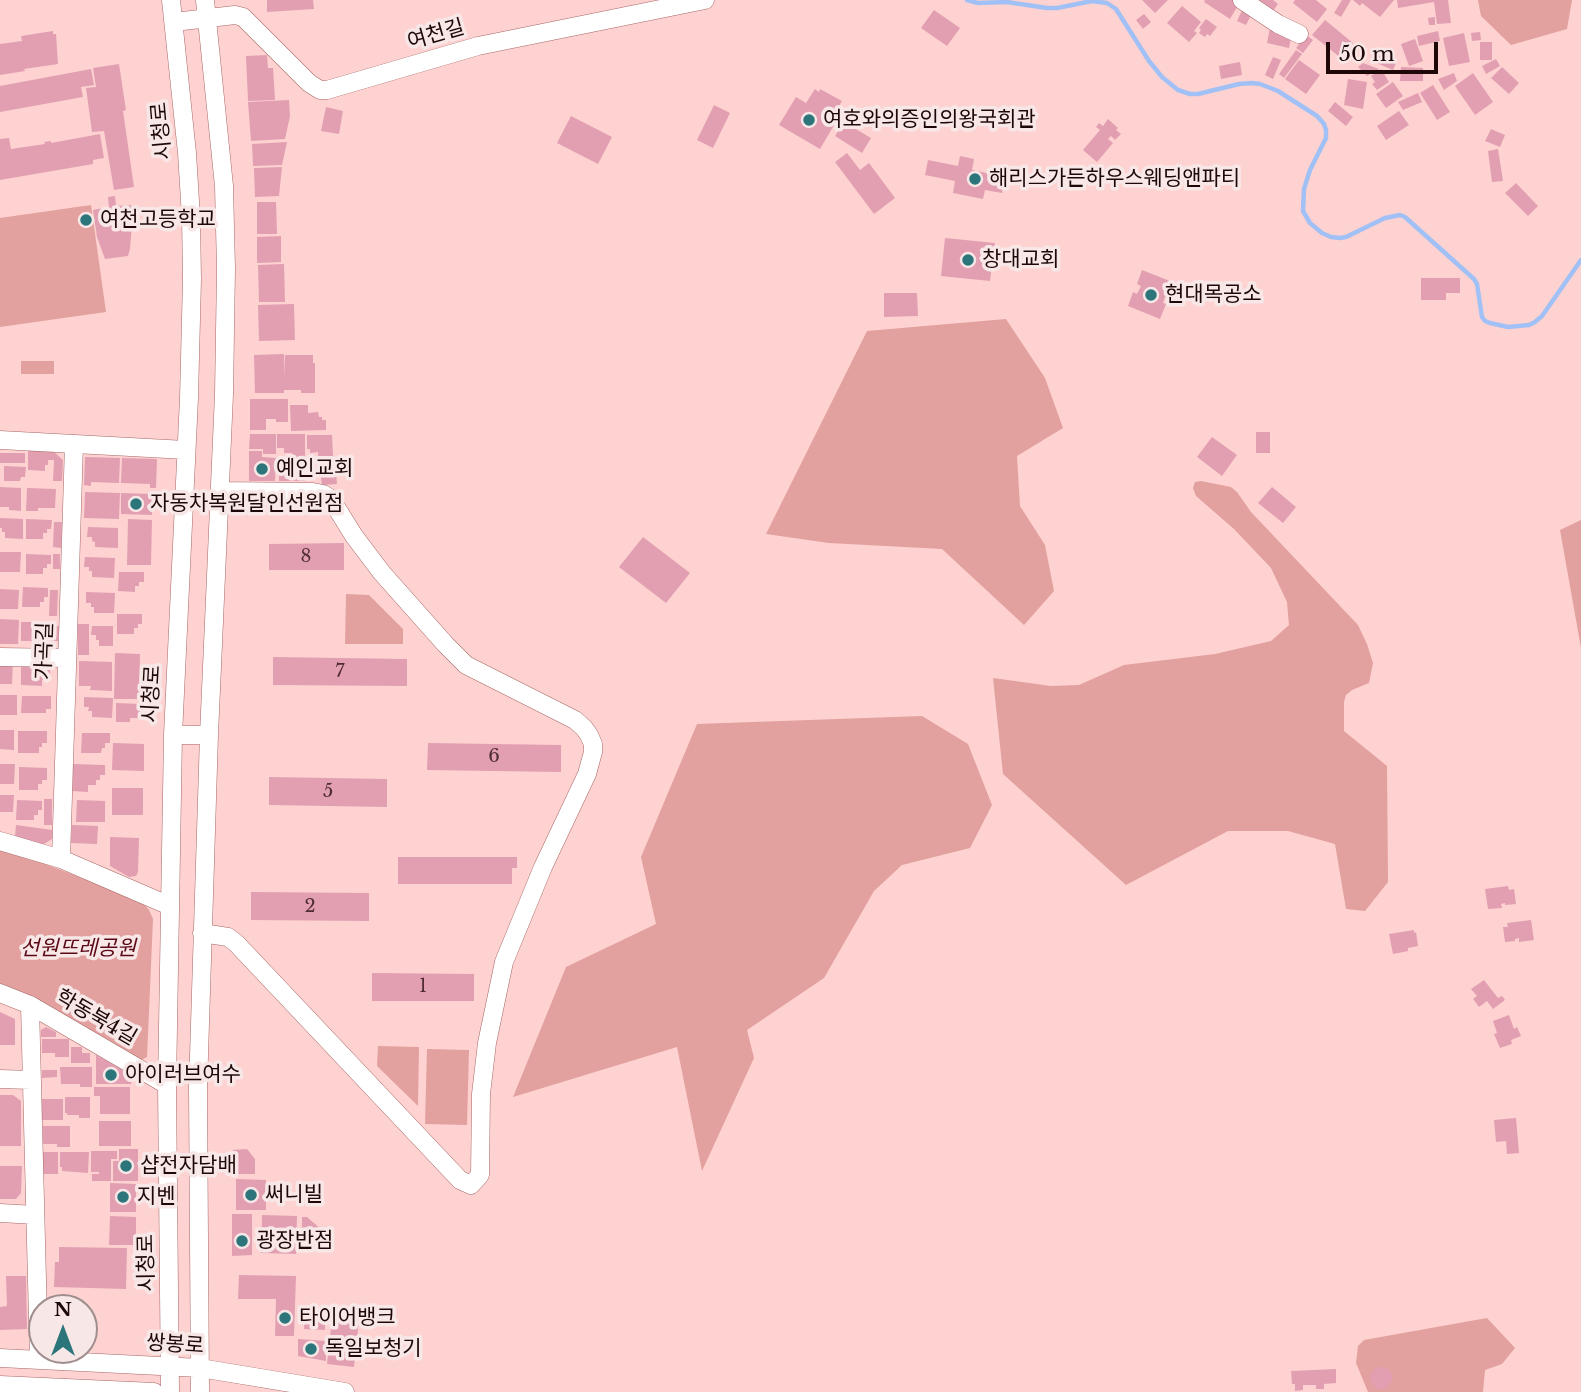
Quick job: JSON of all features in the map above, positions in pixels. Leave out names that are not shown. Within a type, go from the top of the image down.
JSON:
[{"type":"street","name":"시청로","points":[[170,1392],[167,1085],[173,735],[191,316],[191,217],[187,153],[171,0]]},
{"type":"street","name":"여천길","points":[[174,22],[206,9],[243,17],[309,83],[320,90],[327,90],[478,46],[705,0]]},
{"type":"street","points":[[1242,0],[1278,24],[1299,34]]},
{"type":"street","points":[[200,1392],[198,1088],[226,320],[224,186],[206,9]]},
{"type":"street","points":[[0,440],[186,450]]},
{"type":"street","name":"가곡길","points":[[61,859],[74,444]]},
{"type":"street","points":[[202,933],[228,937],[236,943],[460,1180],[471,1185],[480,1175],[481,1094],[487,1043],[504,962],[543,867],[587,774],[593,744],[584,728],[575,720],[466,664],[382,573],[331,499],[313,492],[220,491]]},
{"type":"street","points":[[0,657],[67,658]]},
{"type":"street","points":[[173,735],[209,735]]},
{"type":"street","points":[[0,841],[61,859],[170,906]]},
{"type":"street","name":"학동북4길","points":[[0,993],[30,1006],[167,1085]]},
{"type":"street","points":[[30,1006],[37,1294]]},
{"type":"street","points":[[0,1079],[31,1080]]},
{"type":"street","points":[[0,1213],[35,1215]]},
{"type":"street","name":"쌍봉로","points":[[0,1358],[28,1359]]},
{"type":"street","name":"쌍봉로","points":[[98,1363],[200,1368],[345,1392]]},
{"type":"street","points":[[0,1385],[154,1392]]},
{"type":"green space","points":[[1478,0],[1572,0],[1567,29],[1511,45],[1481,16]]},
{"type":"green space","points":[[91,205],[106,312],[0,327],[0,218]]},
{"type":"green space","points":[[1006,319],[1045,378],[1063,428],[1017,456],[1020,506],[1045,545],[1054,591],[1024,625],[942,549],[829,543],[766,534],[867,331]]},
{"type":"green space","points":[[21,361],[54,361],[54,374],[21,374]]},
{"type":"green space","points":[[1195,482],[1231,487],[1237,492],[1251,512],[1358,625],[1367,644],[1373,663],[1369,683],[1346,695],[1344,731],[1387,766],[1388,882],[1365,911],[1346,909],[1335,844],[1288,831],[1228,831],[1126,885],[1003,774],[993,678],[1051,686],[1079,685],[1124,665],[1215,654],[1271,641],[1289,625],[1287,602],[1271,568],[1234,529],[1196,496],[1193,488]]},
{"type":"green space","points":[[1581,520],[1581,648],[1560,530]]},
{"type":"green space","points":[[346,594],[369,595],[403,629],[403,644],[345,644]]},
{"type":"green space","points":[[922,716],[968,744],[992,805],[970,848],[902,865],[874,891],[824,978],[747,1030],[754,1058],[702,1171],[677,1047],[513,1097],[566,967],[656,924],[641,857],[697,724]]},
{"type":"green space","name":"선원뜨레공원","points":[[0,849],[142,902],[149,910],[153,919],[147,1057],[141,1060],[133,1059],[0,987]]},
{"type":"green space","points":[[378,1046],[419,1047],[418,1106],[377,1066]]},
{"type":"green space","points":[[427,1049],[469,1050],[467,1125],[425,1124]]},
{"type":"green space","points":[[1487,1318],[1515,1348],[1502,1364],[1485,1370],[1483,1392],[1368,1392],[1356,1363],[1358,1346],[1364,1340]]},
{"type":"building","points":[[267,0],[313,0],[314,9],[267,12]]},
{"type":"building","points":[[1142,0],[1168,0],[1155,13]]},
{"type":"building","points":[[1250,0],[1273,0],[1278,4],[1271,14]]},
{"type":"building","points":[[1295,0],[1316,0],[1327,9],[1317,22],[1293,3]]},
{"type":"building","points":[[1342,0],[1351,0],[1341,17],[1334,13]]},
{"type":"building","points":[[1353,0],[1394,0],[1380,17],[1362,3],[1360,6]]},
{"type":"building","points":[[1397,0],[1448,0],[1451,23],[1437,24],[1434,2],[1398,8]]},
{"type":"building","points":[[1204,2],[1240,2],[1230,19]]},
{"type":"building","points":[[1182,6],[1201,22],[1194,31],[1197,33],[1189,42],[1167,23]]},
{"type":"building","points":[[1244,6],[1253,11],[1246,25],[1237,21]]},
{"type":"building","points":[[934,10],[960,28],[947,46],[921,28]]},
{"type":"building","points":[[1144,14],[1151,22],[1143,29],[1136,20]]},
{"type":"building","points":[[1435,17],[1435,25],[1429,25],[1428,18]]},
{"type":"building","points":[[1206,19],[1217,27],[1210,36],[1207,34],[1205,37],[1199,33],[1199,28]]},
{"type":"building","points":[[1325,20],[1353,43],[1341,58],[1312,35]]},
{"type":"building","points":[[1270,28],[1292,33],[1289,48],[1267,43]]},
{"type":"building","points":[[53,31],[53,34],[56,34],[58,64],[0,75],[0,44],[22,41],[21,36]]},
{"type":"building","points":[[1438,31],[1440,41],[1419,46],[1417,36]]},
{"type":"building","points":[[1480,32],[1481,40],[1472,41],[1471,33]]},
{"type":"building","points":[[1464,33],[1470,62],[1449,66],[1443,38]]},
{"type":"building","points":[[1306,35],[1313,40],[1303,53],[1296,48]]},
{"type":"building","points":[[1415,39],[1423,61],[1409,66],[1401,44]]},
{"type":"building","points":[[1480,42],[1492,42],[1492,60],[1480,60]]},
{"type":"building","points":[[1296,50],[1302,54],[1284,78],[1279,74]]},
{"type":"building","points":[[267,55],[268,68],[273,68],[275,100],[248,101],[246,56]]},
{"type":"building","points":[[1377,55],[1396,63],[1393,70],[1374,62]]},
{"type":"building","points":[[1273,57],[1281,60],[1273,79],[1265,75]]},
{"type":"building","points":[[1496,59],[1500,66],[1486,74],[1482,66]]},
{"type":"building","points":[[1299,60],[1320,75],[1306,94],[1285,79]]},
{"type":"building","points":[[1240,62],[1242,75],[1221,79],[1219,66]]},
{"type":"building","points":[[1363,63],[1379,69],[1367,76],[1358,67]]},
{"type":"building","points":[[119,64],[134,187],[114,190],[104,131],[92,132],[86,88],[96,87],[93,68]]},
{"type":"building","points":[[1401,67],[1423,68],[1423,81],[1400,81]]},
{"type":"building","points":[[1502,67],[1519,83],[1509,94],[1491,78]]},
{"type":"building","points":[[91,69],[94,85],[81,87],[83,97],[0,112],[0,86]]},
{"type":"building","points":[[1381,69],[1389,82],[1377,90],[1372,84],[1375,82],[1371,76]]},
{"type":"building","points":[[1454,73],[1457,81],[1444,90],[1438,79]]},
{"type":"building","points":[[1473,73],[1493,102],[1475,115],[1455,86]]},
{"type":"building","points":[[1348,79],[1367,82],[1363,109],[1344,105]]},
{"type":"building","points":[[1393,82],[1403,96],[1386,108],[1376,94]]},
{"type":"building","points":[[1433,85],[1450,112],[1437,120],[1420,93]]},
{"type":"building","name":"여호와의증인의왕국회관","points":[[815,89],[842,101],[835,113],[840,115],[820,149],[779,125],[796,97],[806,103]]},
{"type":"building","points":[[1418,93],[1422,102],[1403,110],[1398,102]]},
{"type":"building","points":[[289,100],[290,116],[285,139],[251,141],[248,102]]},
{"type":"building","points":[[1335,102],[1353,117],[1346,126],[1328,111]]},
{"type":"building","points":[[714,105],[730,113],[713,148],[697,140]]},
{"type":"building","points":[[326,107],[343,111],[339,134],[321,131]]},
{"type":"building","points":[[1399,111],[1409,125],[1386,140],[1377,126]]},
{"type":"building","points":[[571,116],[612,137],[598,164],[557,143]]},
{"type":"building","points":[[1108,119],[1121,134],[1115,140],[1111,136],[1108,139],[1113,143],[1097,162],[1083,150],[1100,130],[1096,127],[1099,123],[1103,126]]},
{"type":"building","points":[[844,122],[871,138],[862,153],[835,136]]},
{"type":"building","points":[[1491,129],[1505,135],[1500,147],[1485,141]]},
{"type":"building","points":[[100,134],[104,158],[93,160],[93,164],[0,180],[0,139],[9,138],[11,149]]},
{"type":"building","points":[[287,142],[282,165],[253,166],[252,144]]},
{"type":"building","points":[[1498,149],[1503,181],[1492,182],[1488,151]]},
{"type":"building","points":[[847,153],[860,170],[869,163],[895,198],[874,214],[835,162]]},
{"type":"building","name":"해리스가든하우스웨딩앤파티","points":[[960,156],[974,159],[972,170],[1005,177],[1002,193],[985,190],[983,199],[953,193],[955,181],[925,175],[928,160],[958,166]]},
{"type":"building","points":[[282,167],[279,196],[255,197],[254,168]]},
{"type":"building","points":[[1516,183],[1538,206],[1528,216],[1505,193]]},
{"type":"building","points":[[115,196],[116,206],[131,205],[130,249],[128,256],[105,259],[97,237],[93,210],[109,207],[108,197]]},
{"type":"building","points":[[257,202],[276,202],[277,234],[257,234]]},
{"type":"building","points":[[281,236],[281,262],[257,263],[257,237]]},
{"type":"building","name":"창대교회","points":[[945,238],[995,243],[990,281],[941,276]]},
{"type":"building","points":[[284,264],[285,302],[259,302],[258,265]]},
{"type":"building","name":"현대목공소","points":[[1142,270],[1175,283],[1169,299],[1165,297],[1163,303],[1166,304],[1160,319],[1128,306],[1133,292],[1137,294],[1141,286],[1137,284]]},
{"type":"building","points":[[1421,278],[1460,278],[1460,293],[1446,293],[1446,300],[1421,300]]},
{"type":"building","points":[[884,293],[917,293],[918,316],[884,317]]},
{"type":"building","points":[[294,304],[295,340],[259,341],[258,305]]},
{"type":"building","points":[[284,354],[284,378],[285,355],[313,355],[315,393],[284,390],[284,393],[255,393],[254,355]]},
{"type":"building","points":[[250,399],[288,399],[288,422],[266,419],[266,430],[250,430]]},
{"type":"building","points":[[290,405],[308,405],[308,413],[318,412],[322,420],[326,420],[326,430],[291,431]]},
{"type":"building","points":[[1256,432],[1270,432],[1270,453],[1256,453]]},
{"type":"building","points":[[250,434],[276,434],[276,454],[263,454],[263,449],[249,449]]},
{"type":"building","points":[[277,434],[305,434],[305,458],[292,458],[292,453],[284,453],[284,448],[277,448]]},
{"type":"building","points":[[307,435],[332,435],[333,456],[310,453],[310,449],[307,449]]},
{"type":"building","points":[[1212,437],[1237,455],[1222,476],[1197,457]]},
{"type":"building","points":[[28,451],[53,451],[63,460],[62,481],[53,481],[54,460],[48,460],[45,471],[28,470]]},
{"type":"building","name":"예인교회","points":[[249,451],[262,451],[262,457],[276,458],[275,481],[249,481]]},
{"type":"building","points":[[0,453],[25,453],[25,463],[0,463]]},
{"type":"building","points":[[85,457],[120,458],[119,483],[91,482],[91,486],[84,485]]},
{"type":"building","points":[[122,458],[157,459],[156,488],[150,488],[150,484],[121,483]]},
{"type":"building","points":[[291,459],[305,459],[305,481],[279,481],[279,469],[291,469]]},
{"type":"building","points":[[335,462],[337,484],[322,485],[319,464]]},
{"type":"building","points":[[4,466],[26,467],[25,477],[21,477],[20,481],[4,481]]},
{"type":"building","points":[[0,487],[21,488],[21,511],[0,507]]},
{"type":"building","points":[[1272,487],[1296,507],[1283,523],[1258,503]]},
{"type":"building","points":[[27,488],[56,489],[55,508],[26,511]]},
{"type":"building","points":[[85,492],[120,493],[119,519],[84,518]]},
{"type":"building","points":[[121,493],[153,494],[152,515],[121,514]]},
{"type":"building","points":[[0,518],[23,519],[23,539],[5,538],[5,532],[0,528]]},
{"type":"building","points":[[26,519],[52,520],[51,529],[43,533],[43,539],[26,539]]},
{"type":"building","points":[[128,519],[152,520],[151,565],[127,565]]},
{"type":"building","points":[[54,522],[62,522],[61,548],[53,547]]},
{"type":"building","points":[[88,527],[118,528],[118,548],[95,547],[92,537],[87,537]]},
{"type":"building","points":[[643,537],[690,573],[666,603],[619,567]]},
{"type":"building","points":[[344,543],[344,570],[269,570],[269,544]]},
{"type":"building","points":[[0,552],[21,552],[20,572],[0,572]]},
{"type":"building","points":[[26,554],[51,555],[51,564],[43,568],[43,574],[26,574]]},
{"type":"building","points":[[53,554],[60,554],[60,569],[53,569]]},
{"type":"building","points":[[85,557],[115,558],[114,578],[92,577],[89,567],[84,567]]},
{"type":"building","points":[[119,572],[144,572],[144,582],[135,586],[135,592],[118,591]]},
{"type":"building","points":[[23,587],[48,588],[48,597],[44,597],[44,602],[40,602],[40,607],[22,607]]},
{"type":"building","points":[[0,589],[19,590],[18,609],[0,609]]},
{"type":"building","points":[[50,590],[58,590],[57,616],[49,616]]},
{"type":"building","points":[[86,592],[115,593],[114,613],[94,613],[91,603],[86,603]]},
{"type":"building","points":[[117,614],[142,614],[142,624],[134,628],[134,634],[117,634]]},
{"type":"building","points":[[0,619],[19,620],[18,644],[0,644]]},
{"type":"building","points":[[21,622],[47,622],[47,631],[42,631],[38,641],[21,641]]},
{"type":"building","points":[[78,624],[89,624],[89,655],[78,655]]},
{"type":"building","points":[[51,626],[59,626],[58,641],[51,641]]},
{"type":"building","points":[[92,626],[113,626],[113,646],[99,646],[96,635],[91,635]]},
{"type":"building","points":[[115,653],[140,654],[139,699],[114,699]]},
{"type":"building","points":[[273,657],[407,659],[407,686],[273,685]]},
{"type":"building","points":[[0,660],[13,660],[12,684],[0,684]]},
{"type":"building","points":[[79,661],[112,662],[112,691],[90,690],[91,686],[79,686]]},
{"type":"building","points":[[21,663],[50,663],[50,675],[46,675],[46,680],[42,680],[42,686],[21,685]]},
{"type":"building","points":[[0,695],[17,695],[17,715],[0,715]]},
{"type":"building","points":[[22,696],[51,696],[51,709],[46,709],[46,713],[21,713]]},
{"type":"building","points":[[84,697],[113,698],[112,718],[92,717],[92,711],[88,711],[89,707],[84,707]]},
{"type":"building","points":[[116,703],[141,704],[141,718],[130,718],[130,722],[116,722]]},
{"type":"building","points":[[0,730],[14,730],[14,750],[0,749]]},
{"type":"building","points":[[18,731],[47,731],[47,743],[42,743],[39,753],[18,753]]},
{"type":"building","points":[[82,733],[110,733],[110,743],[105,743],[101,753],[81,753]]},
{"type":"building","points":[[113,743],[144,744],[144,771],[112,770]]},
{"type":"building","points":[[428,743],[561,745],[561,772],[427,770]]},
{"type":"building","points":[[0,764],[15,764],[14,784],[0,784]]},
{"type":"building","points":[[73,764],[105,765],[105,775],[100,775],[96,785],[88,785],[88,792],[72,791]]},
{"type":"building","points":[[19,767],[47,768],[47,780],[38,784],[38,790],[19,790]]},
{"type":"building","points":[[269,777],[387,779],[387,807],[269,805]]},
{"type":"building","points":[[112,788],[143,788],[143,815],[112,815]]},
{"type":"building","points":[[0,795],[14,795],[13,812],[0,812]]},
{"type":"building","points":[[44,799],[52,799],[52,825],[44,825]]},
{"type":"building","points":[[17,800],[42,801],[42,810],[38,810],[38,815],[34,815],[34,820],[16,820]]},
{"type":"building","points":[[77,800],[105,801],[105,822],[76,822]]},
{"type":"building","points":[[16,825],[52,830],[52,839],[42,845],[15,837]]},
{"type":"building","points":[[72,825],[98,826],[97,844],[71,843]]},
{"type":"building","points":[[110,837],[139,838],[136,876],[129,877],[110,866]]},
{"type":"building","points":[[398,857],[517,857],[517,868],[512,868],[512,884],[398,884]]},
{"type":"building","points":[[1508,886],[1509,890],[1514,889],[1516,904],[1505,903],[1501,904],[1502,908],[1488,909],[1485,889]]},
{"type":"building","points":[[251,892],[369,893],[369,921],[251,920]]},
{"type":"building","points":[[1531,920],[1534,940],[1519,942],[1519,938],[1505,942],[1503,927],[1508,927],[1507,923]]},
{"type":"building","points":[[1414,930],[1418,946],[1393,954],[1389,934]]},
{"type":"building","points":[[372,973],[474,974],[474,1001],[372,1001]]},
{"type":"building","points":[[1484,980],[1498,998],[1502,996],[1505,1000],[1493,1009],[1487,1001],[1479,1007],[1473,999],[1477,996],[1471,989]]},
{"type":"building","points":[[0,1012],[15,1019],[15,1045],[0,1045]]},
{"type":"building","points":[[1509,1015],[1514,1029],[1517,1027],[1521,1036],[1511,1040],[1512,1044],[1500,1048],[1494,1034],[1497,1033],[1493,1021]]},
{"type":"building","points":[[46,1027],[56,1032],[56,1037],[41,1037],[41,1030]]},
{"type":"building","points":[[42,1039],[69,1039],[69,1057],[42,1053]]},
{"type":"building","points":[[71,1047],[82,1047],[82,1053],[90,1053],[90,1063],[71,1063]]},
{"type":"building","points":[[96,1055],[132,1075],[131,1084],[96,1084]]},
{"type":"building","points":[[60,1067],[92,1067],[92,1087],[61,1084]]},
{"type":"building","points":[[42,1070],[57,1070],[57,1077],[42,1078]]},
{"type":"building","points":[[94,1087],[130,1087],[130,1114],[100,1114],[100,1096],[94,1096]]},
{"type":"building","points":[[0,1095],[13,1095],[21,1101],[21,1146],[0,1146]]},
{"type":"building","points":[[65,1097],[90,1097],[90,1118],[67,1115]]},
{"type":"building","points":[[42,1099],[63,1099],[63,1120],[42,1120]]},
{"type":"building","points":[[1516,1118],[1519,1153],[1507,1154],[1506,1141],[1496,1142],[1494,1120]]},
{"type":"building","points":[[99,1121],[131,1121],[131,1146],[99,1146]]},
{"type":"building","points":[[43,1126],[70,1126],[70,1147],[43,1144]]},
{"type":"building","points":[[119,1149],[138,1149],[138,1181],[113,1181],[113,1161],[119,1161]]},
{"type":"building","points":[[247,1149],[255,1159],[255,1174],[233,1174],[233,1150]]},
{"type":"building","points":[[91,1151],[117,1151],[117,1159],[111,1159],[111,1181],[92,1181],[92,1174],[99,1172],[91,1172]]},
{"type":"building","points":[[43,1152],[58,1152],[58,1174],[43,1174]]},
{"type":"building","points":[[60,1152],[89,1152],[88,1173],[62,1171]]},
{"type":"building","points":[[0,1166],[22,1166],[21,1193],[16,1199],[0,1199]]},
{"type":"building","name":"써니빌","points":[[236,1179],[266,1180],[266,1210],[236,1210]]},
{"type":"building","points":[[110,1183],[136,1184],[136,1212],[110,1212]]},
{"type":"building","points":[[232,1214],[252,1214],[252,1255],[232,1256]]},
{"type":"building","points":[[262,1215],[297,1216],[296,1254],[261,1253]]},
{"type":"building","points":[[110,1216],[136,1217],[136,1245],[109,1245]]},
{"type":"building","points":[[302,1217],[307,1217],[330,1237],[330,1242],[302,1242]]},
{"type":"building","points":[[59,1247],[127,1248],[126,1289],[54,1287],[55,1262],[59,1262]]},
{"type":"building","name":"타이어뱅크","points":[[239,1275],[296,1276],[294,1336],[275,1336],[276,1299],[238,1299]]},
{"type":"building","points":[[6,1276],[26,1276],[27,1329],[0,1330],[0,1307],[7,1306]]},
{"type":"building","points":[[333,1309],[360,1311],[354,1367],[327,1364]]},
{"type":"building","points":[[305,1310],[325,1311],[325,1330],[304,1329]]},
{"type":"building","points":[[298,1339],[326,1341],[326,1361],[298,1356]]},
{"type":"building","points":[[1381,1367],[1389,1370],[1392,1378],[1389,1386],[1381,1389],[1373,1386],[1370,1378],[1373,1370]]},
{"type":"building","points":[[1336,1369],[1336,1383],[1324,1384],[1324,1389],[1316,1389],[1316,1385],[1303,1385],[1303,1390],[1295,1391],[1291,1371]]},
{"type":"waterway","points":[[967,0],[1047,8],[1092,1],[1107,3],[1116,9],[1162,77],[1178,90],[1198,94],[1252,83],[1278,91],[1317,116],[1326,130],[1326,138],[1304,189],[1303,211],[1310,223],[1322,233],[1340,238],[1385,218],[1400,215],[1405,217],[1474,279],[1485,321],[1508,327],[1535,322],[1581,260]]},
{"type":"place","name":"여호와의증인의왕국회관","points":[[809,120]]},
{"type":"place","name":"해리스가든하우스웨딩앤파티","points":[[975,179]]},
{"type":"place","name":"여천고등학교","points":[[86,220]]},
{"type":"place","name":"창대교회","points":[[968,260]]},
{"type":"place","name":"현대목공소","points":[[1151,295]]},
{"type":"place","name":"예인교회","points":[[262,469]]},
{"type":"place","name":"자동차복원달인선원점","points":[[136,504]]},
{"type":"place","name":"아이러브여수","points":[[111,1075]]},
{"type":"place","name":"샵전자담배","points":[[126,1166]]},
{"type":"place","name":"써니빌","points":[[251,1195]]},
{"type":"place","name":"지벤","points":[[123,1197]]},
{"type":"place","name":"광장반점","points":[[242,1241]]},
{"type":"place","name":"타이어뱅크","points":[[285,1318]]},
{"type":"place","name":"독일보청기","points":[[311,1349]]}]
